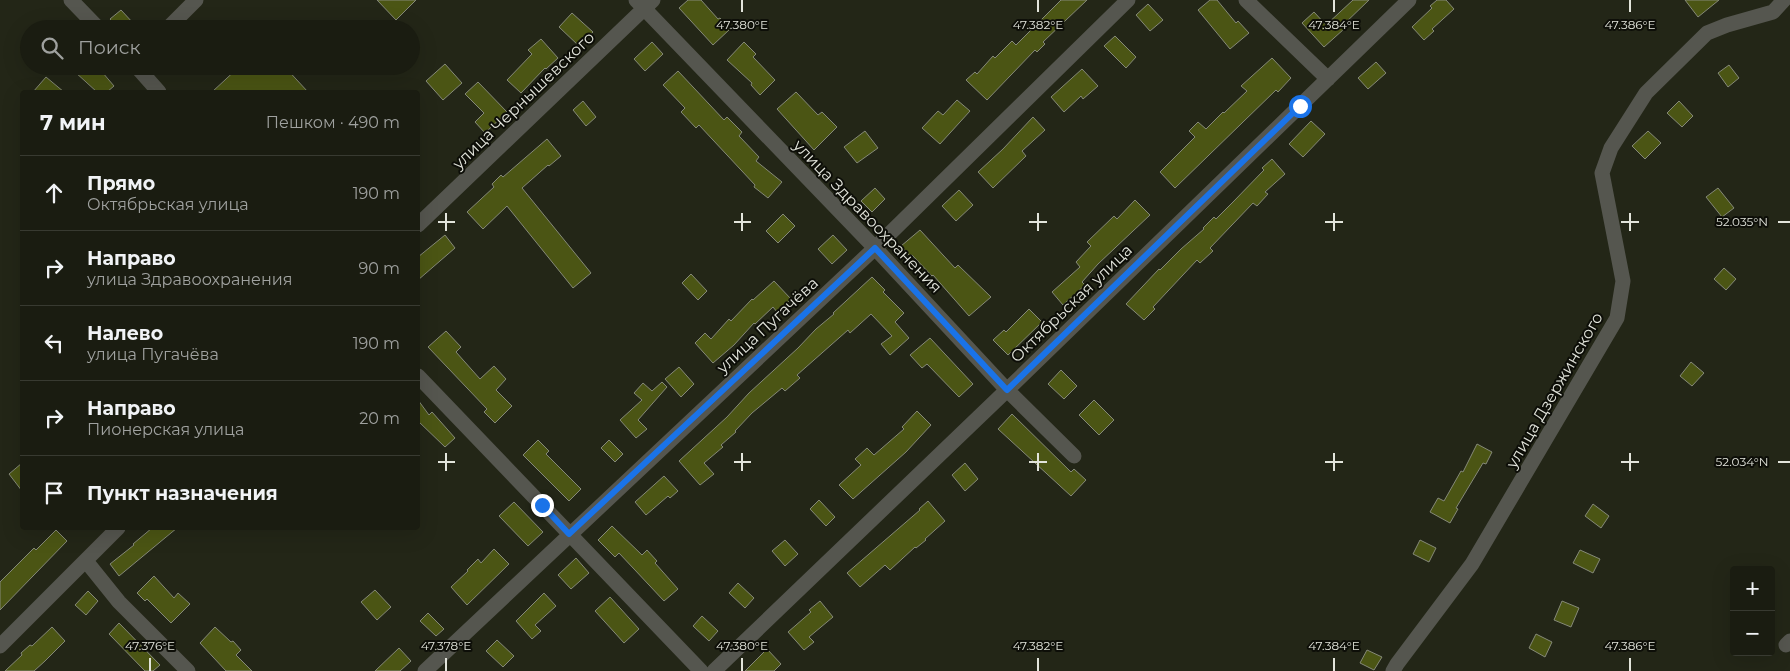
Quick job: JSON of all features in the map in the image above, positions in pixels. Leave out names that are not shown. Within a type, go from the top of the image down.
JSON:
[{"type":"street","points":[[71,0],[90,20]]},
{"type":"street","points":[[176,20],[196,0]]},
{"type":"street","name":"улица Пугачёва","points":[[425,671],[875,248],[1128,0]]},
{"type":"street","points":[[1246,0],[1328,79]]},
{"type":"street","name":"Октябрьская улица","points":[[714,671],[1409,0]]},
{"type":"street","name":"улица Дзержинского","points":[[1393,671],[1472,564],[1617,318],[1623,281],[1602,173],[1611,148],[1646,92],[1707,33],[1727,25],[1773,12],[1784,0]]},
{"type":"street","name":"улица Здравоохранения","points":[[645,3],[1007,390],[1074,456]]},
{"type":"street","name":"улица Чернышевского","points":[[420,223],[645,3]]},
{"type":"street","points":[[144,75],[158,90]]},
{"type":"street","points":[[420,378],[701,671]]},
{"type":"street","points":[[0,646],[116,530]]},
{"type":"street","points":[[86,561],[119,602],[188,671]]},
{"type":"building","points":[[377,0],[416,0],[396,20]]},
{"type":"building","points":[[688,0],[701,0],[730,29],[713,45],[679,8]]},
{"type":"building","points":[[1061,0],[1087,0],[987,100],[966,80],[975,72],[977,74],[993,56],[995,58],[1012,41],[1016,45]]},
{"type":"building","points":[[1210,0],[1217,0],[1236,23],[1238,21],[1249,33],[1230,49],[1198,10]]},
{"type":"building","points":[[1353,0],[1369,0],[1341,27],[1344,29],[1324,47],[1302,23],[1314,12],[1326,25]]},
{"type":"building","points":[[1437,0],[1446,0],[1454,9],[1432,29],[1434,31],[1424,40],[1412,27],[1432,8],[1430,6]]},
{"type":"building","points":[[1685,0],[1719,0],[1698,17]]},
{"type":"building","points":[[1148,4],[1163,20],[1150,31],[1136,15]]},
{"type":"building","points":[[121,10],[130,20],[111,20]]},
{"type":"building","points":[[572,13],[593,32],[579,46],[559,27]]},
{"type":"building","points":[[1115,36],[1136,57],[1126,68],[1104,46]]},
{"type":"building","points":[[541,39],[558,58],[545,68],[521,93],[507,80],[532,54],[528,50]]},
{"type":"building","points":[[652,42],[663,54],[645,71],[634,59]]},
{"type":"building","points":[[744,42],[756,54],[753,57],[775,80],[760,95],[751,85],[752,83],[727,60]]},
{"type":"building","points":[[1272,58],[1291,78],[1278,92],[1276,90],[1175,188],[1160,172],[1195,137],[1189,131],[1198,122],[1206,129],[1247,91],[1241,86]]},
{"type":"building","points":[[1376,62],[1386,73],[1368,89],[1358,78]]},
{"type":"building","points":[[445,64],[462,83],[443,100],[426,81]]},
{"type":"building","points":[[1729,65],[1739,78],[1728,87],[1718,73]]},
{"type":"building","points":[[1082,69],[1098,86],[1083,99],[1081,96],[1064,112],[1051,97]]},
{"type":"building","points":[[678,71],[724,120],[727,117],[742,132],[739,136],[759,157],[756,161],[782,182],[768,198],[754,187],[755,185],[699,125],[696,128],[681,112],[685,108],[663,85]]},
{"type":"building","points":[[78,75],[105,75],[114,86],[109,90],[95,90]]},
{"type":"building","points":[[230,75],[292,75],[306,90],[214,90]]},
{"type":"building","points":[[46,77],[62,90],[35,90]]},
{"type":"building","points":[[478,82],[507,112],[485,133],[475,122],[484,113],[465,94]]},
{"type":"building","points":[[796,92],[818,115],[822,112],[837,127],[814,150],[777,109]]},
{"type":"building","points":[[957,100],[970,111],[940,144],[922,128],[938,111],[943,115]]},
{"type":"building","points":[[583,101],[596,117],[586,126],[573,110]]},
{"type":"building","points":[[1679,101],[1693,116],[1682,127],[1667,113]]},
{"type":"building","points":[[1033,117],[1045,130],[1022,151],[1026,156],[993,188],[978,172]]},
{"type":"building","points":[[1311,121],[1325,134],[1303,157],[1289,144]]},
{"type":"building","points":[[865,131],[878,148],[857,163],[844,147]]},
{"type":"building","points":[[1648,131],[1661,143],[1645,159],[1632,146]]},
{"type":"building","points":[[547,139],[561,156],[522,188],[591,273],[573,288],[507,206],[483,229],[467,212],[494,187],[492,184],[501,175],[503,177]]},
{"type":"building","points":[[1272,159],[1285,174],[1265,192],[1268,194],[1257,206],[1253,203],[1210,248],[1213,251],[1200,263],[1197,260],[1153,307],[1155,309],[1144,320],[1126,304],[1159,269],[1204,229],[1214,217],[1216,219],[1264,170],[1262,168]]},
{"type":"building","points":[[875,188],[885,199],[872,212],[861,201]]},
{"type":"building","points":[[1718,188],[1734,208],[1722,217],[1706,197]]},
{"type":"building","points":[[959,190],[973,205],[956,221],[942,206]]},
{"type":"building","points":[[1135,200],[1150,215],[1098,264],[1082,282],[1085,285],[1063,305],[1052,292],[1080,267],[1076,262],[1091,246],[1087,242],[1114,216],[1117,219]]},
{"type":"building","points":[[783,214],[795,226],[778,243],[766,231]]},
{"type":"building","points":[[920,230],[955,268],[958,265],[991,297],[969,316],[933,275],[901,246]]},
{"type":"building","points":[[445,235],[455,248],[420,278],[420,255]]},
{"type":"building","points":[[833,235],[847,250],[832,264],[818,249]]},
{"type":"building","points":[[1724,268],[1736,279],[1726,290],[1714,279]]},
{"type":"building","points":[[691,274],[707,291],[698,300],[682,283]]},
{"type":"building","points":[[872,277],[885,290],[883,292],[904,313],[895,322],[909,338],[890,355],[881,344],[892,336],[871,314],[850,333],[848,330],[797,375],[800,378],[785,391],[782,388],[752,413],[736,432],[721,445],[723,447],[704,463],[714,474],[700,485],[679,461]]},
{"type":"building","points":[[774,281],[791,299],[777,312],[773,307],[713,363],[695,343],[705,333],[711,339],[729,319],[731,321],[752,299]]},
{"type":"building","points":[[1029,309],[1042,322],[1008,355],[993,340],[1004,330],[1006,332]]},
{"type":"building","points":[[446,331],[461,347],[456,352],[480,379],[494,366],[506,379],[496,390],[512,406],[495,423],[484,412],[487,409],[428,347]]},
{"type":"building","points":[[930,338],[973,384],[959,397],[927,364],[922,368],[910,355]]},
{"type":"building","points":[[1691,362],[1704,373],[1692,386],[1680,376]]},
{"type":"building","points":[[679,367],[694,384],[681,397],[665,379]]},
{"type":"building","points":[[1061,370],[1077,386],[1064,399],[1048,384]]},
{"type":"building","points":[[662,382],[667,387],[638,420],[647,429],[636,438],[620,420],[642,400],[634,393],[643,383],[652,391]]},
{"type":"building","points":[[1094,400],[1114,420],[1099,435],[1079,415]]},
{"type":"building","points":[[420,403],[429,415],[432,412],[455,438],[445,447],[420,423]]},
{"type":"building","points":[[917,411],[931,425],[906,452],[853,499],[839,485],[861,465],[855,459],[867,448],[874,455],[904,429],[902,427]]},
{"type":"building","points":[[1012,414],[1071,472],[1074,469],[1086,480],[1071,496],[998,429]]},
{"type":"building","points":[[538,440],[549,451],[546,454],[581,489],[569,501],[523,455]]},
{"type":"building","points":[[609,440],[623,454],[615,462],[601,448]]},
{"type":"building","points":[[1477,444],[1492,452],[1486,464],[1483,463],[1456,508],[1458,509],[1450,523],[1430,512],[1438,498],[1444,501],[1461,471],[1463,472]]},
{"type":"building","points":[[965,463],[978,479],[965,491],[952,475]]},
{"type":"building","points":[[20,465],[20,488],[9,474]]},
{"type":"building","points":[[664,476],[678,491],[670,498],[668,496],[646,515],[635,502]]},
{"type":"building","points":[[819,500],[835,517],[826,526],[810,509]]},
{"type":"building","points":[[928,501],[945,521],[926,540],[915,547],[890,570],[885,565],[860,587],[847,573]]},
{"type":"building","points":[[514,502],[543,532],[528,546],[499,516]]},
{"type":"building","points":[[1593,504],[1609,516],[1601,528],[1585,516]]},
{"type":"building","points":[[612,526],[642,555],[647,550],[657,561],[655,563],[678,589],[664,601],[619,553],[615,557],[598,540]]},
{"type":"building","points":[[56,530],[67,541],[0,610],[0,582],[34,548],[36,550]]},
{"type":"building","points":[[150,530],[175,530],[119,576],[110,564]]},
{"type":"building","points":[[785,540],[798,554],[785,566],[772,551]]},
{"type":"building","points":[[1420,540],[1436,548],[1429,562],[1413,554]]},
{"type":"building","points":[[494,549],[509,564],[467,605],[451,587],[478,559],[481,563]]},
{"type":"building","points":[[1580,550],[1600,559],[1593,573],[1573,563]]},
{"type":"building","points":[[576,558],[589,573],[571,589],[558,575]]},
{"type":"building","points":[[154,576],[174,598],[178,593],[190,604],[171,623],[147,599],[145,601],[137,593]]},
{"type":"building","points":[[738,583],[754,598],[745,608],[729,593]]},
{"type":"building","points":[[375,590],[391,607],[377,620],[361,602]]},
{"type":"building","points":[[88,591],[98,601],[86,615],[75,605]]},
{"type":"building","points":[[544,593],[556,606],[535,625],[541,631],[532,639],[516,621]]},
{"type":"building","points":[[610,597],[639,629],[624,643],[595,611]]},
{"type":"building","points":[[820,601],[833,617],[809,637],[814,642],[804,650],[788,632],[811,612],[809,610]]},
{"type":"building","points":[[1562,601],[1579,608],[1571,627],[1554,620]]},
{"type":"building","points":[[428,613],[444,629],[436,636],[420,621]]},
{"type":"building","points":[[702,616],[718,631],[709,641],[693,626]]},
{"type":"building","points":[[119,623],[160,665],[153,671],[145,671],[109,634]]},
{"type":"building","points":[[52,627],[65,641],[45,661],[34,671],[5,671],[22,655],[21,653],[30,645],[32,646]]},
{"type":"building","points":[[215,627],[241,650],[236,655],[252,671],[226,671],[200,643]]},
{"type":"building","points":[[1536,634],[1552,642],[1545,657],[1529,648]]},
{"type":"building","points":[[497,640],[514,656],[503,667],[486,651]]},
{"type":"building","points":[[399,648],[411,661],[400,671],[375,671]]},
{"type":"building","points":[[767,649],[781,664],[774,671],[745,671]]},
{"type":"building","points":[[1367,650],[1382,657],[1374,670],[1360,663]]},
{"type":"route","points":[[542,505],[569,534],[875,248],[1007,390],[1300,106]]}]
